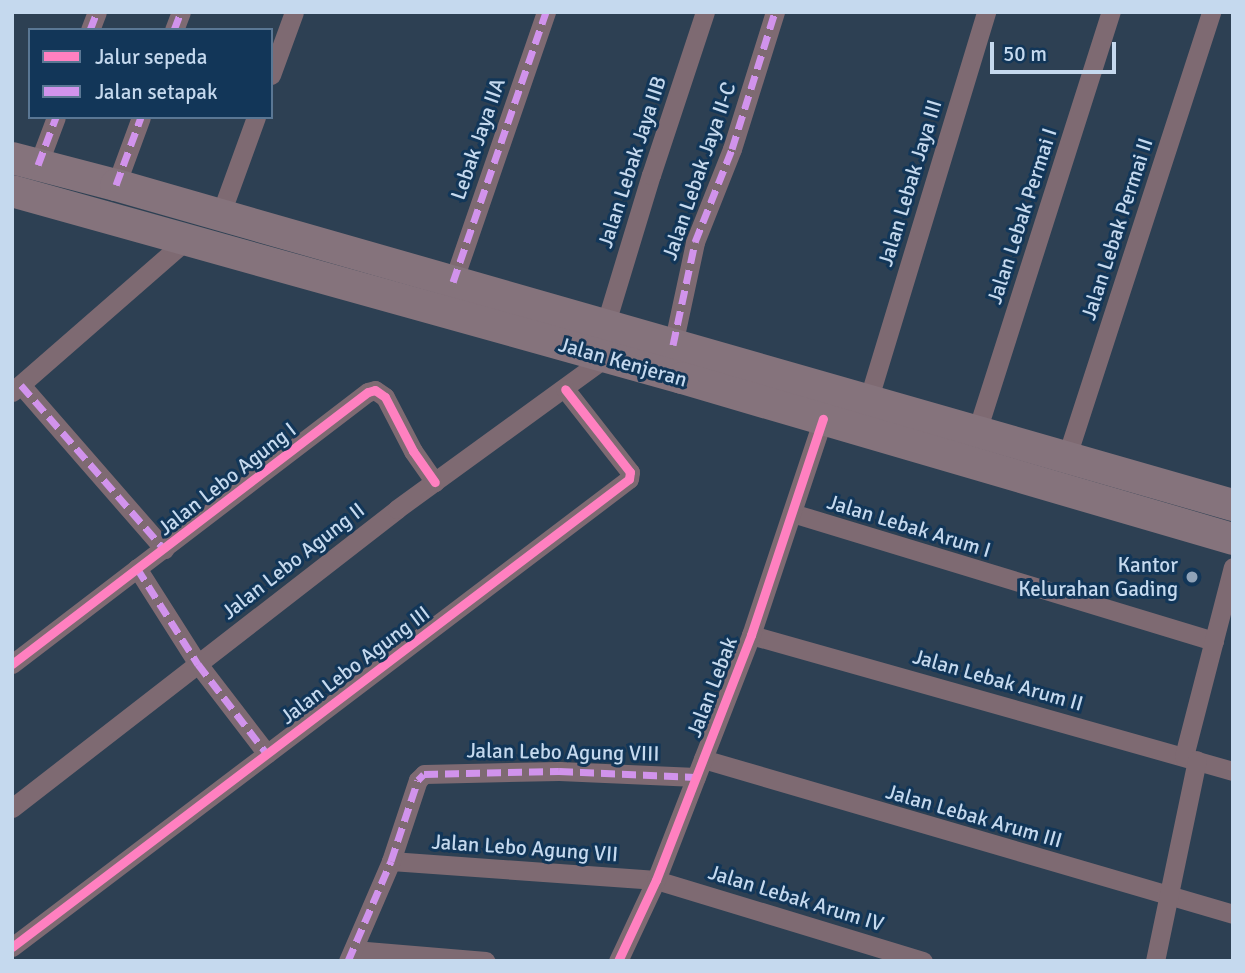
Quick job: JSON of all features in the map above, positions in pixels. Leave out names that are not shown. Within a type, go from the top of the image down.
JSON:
[{"type":"main road","name":"Jalan Kenjeran","points":[[25,161],[453,282],[605,341],[823,419],[1145,497],[1233,539]]},
{"type":"main road","name":"Jalan Kenjeran","points":[[12,191],[185,241],[605,341],[673,345],[1066,459],[1106,486]]},
{"type":"main road","name":"Jalan Kenjeran","points":[[1145,497],[1233,505]]},
{"type":"street","points":[[273,70],[294,12]]},
{"type":"street","name":"Lebak Jaya IIA","points":[[453,282],[546,12]]},
{"type":"street","name":"Jalan Lebak Jaya IIB","points":[[605,341],[651,175],[705,12]]},
{"type":"street","name":"Jalan Lebak Jaya II-C","points":[[673,345],[695,242],[732,149],[775,12]]},
{"type":"street","name":"Jalan Lebak Jaya III","points":[[868,401],[986,12]]},
{"type":"street","name":"Jalan Lebak Permai I","points":[[976,434],[1111,12]]},
{"type":"street","name":"Jalan Lebak Permai II","points":[[1066,459],[1211,12]]},
{"type":"street","points":[[25,161],[55,119]]},
{"type":"street","points":[[116,185],[140,119]]},
{"type":"street","points":[[220,216],[255,119]]},
{"type":"street","points":[[164,549],[17,388],[185,241]]},
{"type":"street","name":"Jalan Lebo Agung II","points":[[12,808],[435,482],[565,389],[605,341]]},
{"type":"street","name":"Jalan Lebo Agung III","points":[[12,947],[629,479],[630,472],[565,389]]},
{"type":"street","name":"Jalan Lebo Agung I","points":[[12,664],[368,391],[375,390],[385,397],[413,451],[435,482]]},
{"type":"street","name":"Jalan Lebak","points":[[618,961],[656,880],[751,635],[823,419]]},
{"type":"street","name":"Jalan Lebak Arum I","points":[[792,513],[1214,641]]},
{"type":"street","points":[[1155,961],[1214,641],[1233,567]]},
{"type":"street","points":[[137,568],[198,664],[267,754]]},
{"type":"street","name":"Jalan Lebak Arum II","points":[[751,635],[1233,771]]},
{"type":"street","name":"Jalan Lebo Agung VIII","points":[[391,861],[418,780],[430,773],[699,768]]},
{"type":"street","name":"Jalan Lebak Arum III","points":[[699,768],[1233,914]]},
{"type":"street","points":[[391,861],[351,955],[486,961]]},
{"type":"street","name":"Jalan Lebo Agung VII","points":[[391,861],[656,880]]},
{"type":"street","name":"Jalan Lebak Arum IV","points":[[656,880],[923,961]]},
{"type":"marked path","points":[[91,28],[97,12]]},
{"type":"marked path","points":[[175,28],[181,12]]},
{"type":"marked path","points":[[453,282],[546,12]]},
{"type":"marked path","points":[[673,345],[695,242],[732,149],[775,12]]},
{"type":"marked path","points":[[38,165],[55,119]]},
{"type":"marked path","points":[[116,185],[140,119]]},
{"type":"marked path","points":[[21,385],[164,549]]},
{"type":"marked path","points":[[137,568],[198,664],[267,754]]},
{"type":"marked path","points":[[348,961],[391,861],[418,780],[424,774],[559,771],[696,777]]},
{"type":"cycle path","points":[[12,947],[629,479],[630,472],[565,389]]},
{"type":"cycle path","points":[[12,664],[368,392],[375,390],[385,397],[413,451],[435,482]]},
{"type":"cycle path","points":[[618,961],[656,880],[751,635],[823,419]]},
{"type":"place","name":"Kantor Kelurahan Gading","points":[[1192,577]]}]
